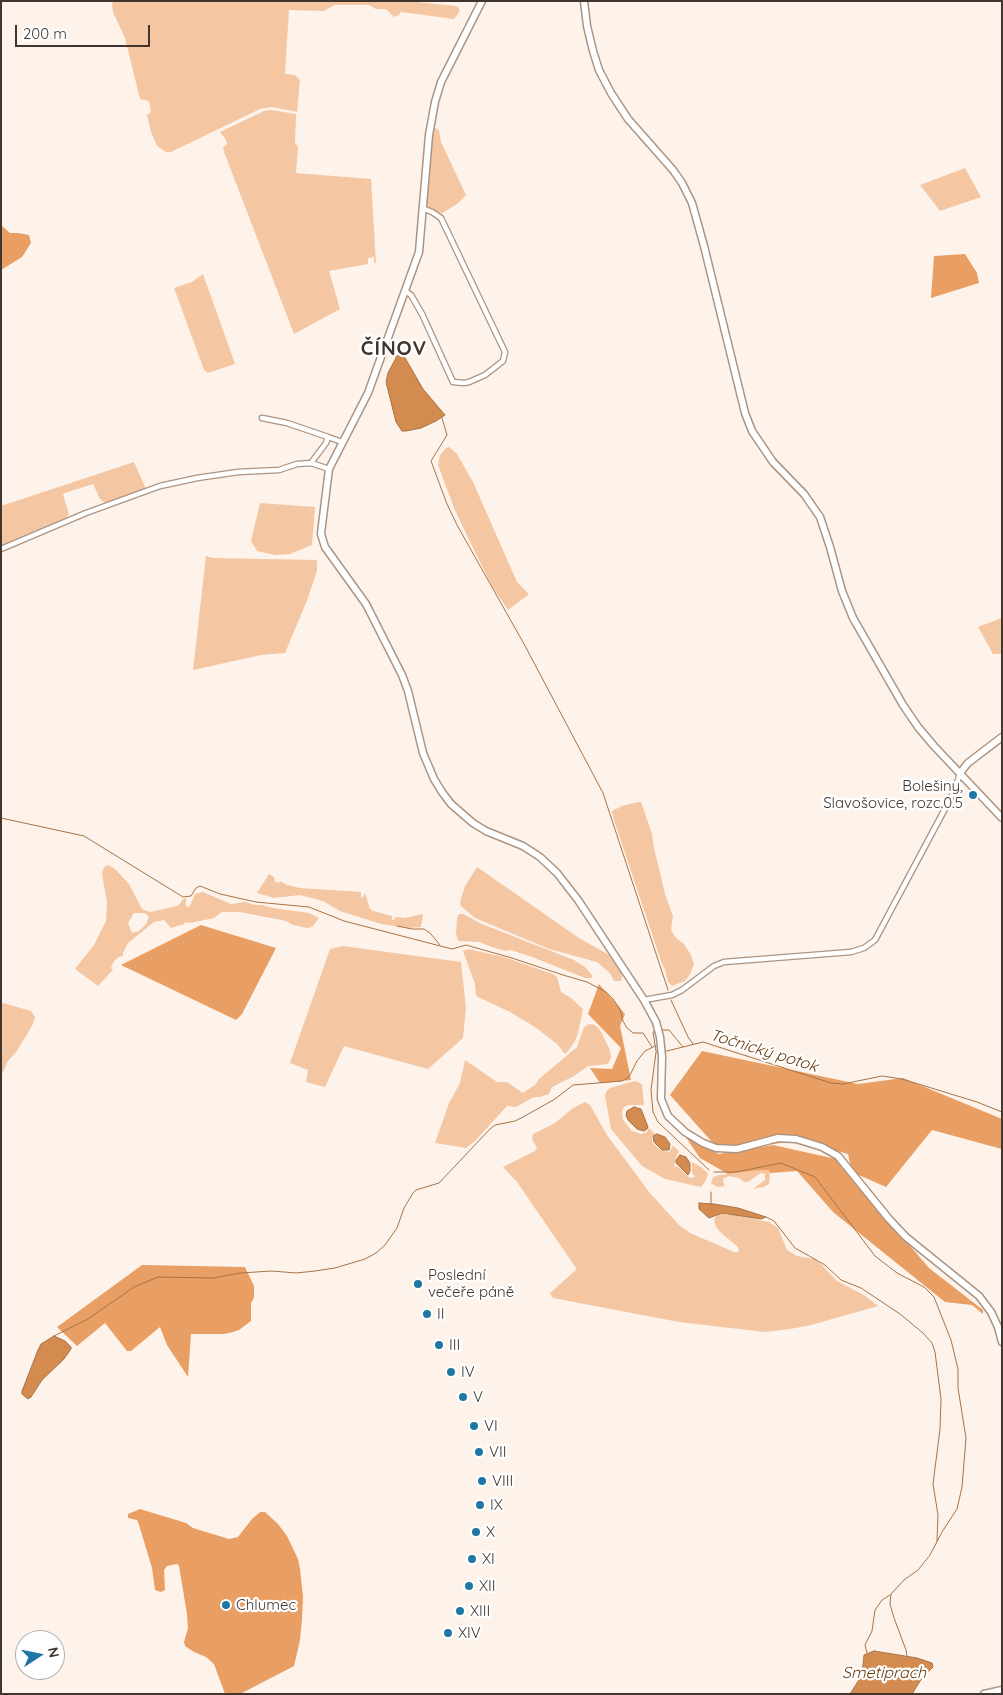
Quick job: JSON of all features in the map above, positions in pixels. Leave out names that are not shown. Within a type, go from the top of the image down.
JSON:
[{"type":"street","points":[[482,1],[445,73],[435,102],[429,128],[418,252],[368,392],[330,469],[326,486],[322,525],[323,542],[328,552],[366,604],[402,675],[408,691],[423,753],[434,779],[451,804],[473,823],[486,831],[523,846],[540,857],[557,873],[578,900],[644,1000],[656,1022],[662,1057],[661,1098],[664,1108],[673,1122],[703,1143],[716,1148],[737,1149],[778,1138],[796,1138],[822,1147],[838,1156],[906,1237],[979,1296],[991,1312],[1002,1342]]},
{"type":"street","points":[[584,1],[593,51],[599,70],[610,93],[628,119],[674,170],[692,203],[745,413],[752,431],[773,462],[804,494],[820,518],[842,590],[853,618],[903,705],[918,727],[1002,818]]},
{"type":"street","points":[[405,291],[411,295],[422,314],[453,382],[464,384],[470,382],[503,361],[505,352],[441,218],[422,208]]},
{"type":"street","points":[[262,418],[287,423],[342,442]]},
{"type":"street","points":[[311,463],[326,443],[328,437]]},
{"type":"street","points":[[1,549],[86,513],[160,486],[205,476],[279,470],[297,464],[311,463],[330,469]]},
{"type":"street","points":[[644,1000],[672,995],[682,990],[714,966],[724,962],[851,952],[864,948],[875,940],[955,790],[960,773],[968,763],[1002,737]]},
{"type":"street","points":[[984,1694],[1002,1690]]},
{"type":"shaded area","points":[[113,1],[407,1],[455,6],[460,11],[454,19],[401,12],[394,17],[386,9],[376,9],[369,5],[335,5],[324,11],[289,10],[285,74],[295,75],[300,80],[297,112],[272,107],[260,109],[171,152],[166,152],[157,146],[151,132],[147,115],[151,112],[149,101],[140,99],[125,38],[113,12]]},
{"type":"shaded area","points":[[271,110],[296,114],[295,143],[298,147],[296,173],[371,179],[376,263],[374,263],[374,257],[368,258],[368,264],[329,271],[340,309],[294,334],[224,152],[223,148],[227,144],[220,132],[264,111]]},
{"type":"shaded area","points":[[433,127],[439,130],[441,142],[466,195],[457,204],[442,213],[433,211],[426,203]]},
{"type":"shaded area","points":[[965,168],[981,197],[940,211],[920,185]]},
{"type":"shaded area","points":[[1,225],[10,233],[29,235],[31,243],[22,257],[1,270]]},
{"type":"shaded area","points":[[965,254],[977,273],[979,283],[931,298],[934,256]]},
{"type":"shaded area","points":[[203,274],[235,364],[208,373],[204,370],[174,288],[192,282]]},
{"type":"shaded area","points":[[449,447],[457,454],[473,482],[517,582],[529,594],[508,610],[492,586],[471,544],[454,508],[438,465],[440,455]]},
{"type":"shaded area","points":[[134,462],[146,489],[105,503],[100,499],[93,484],[65,493],[63,495],[69,514],[66,518],[1,545],[1,506]]},
{"type":"shaded area","points":[[260,503],[315,507],[312,545],[290,554],[275,555],[257,551],[251,541]]},
{"type":"shaded area","points":[[206,556],[213,558],[317,560],[317,571],[306,603],[285,653],[261,655],[193,670]]},
{"type":"shaded area","points":[[1002,618],[1002,654],[993,654],[978,627]]},
{"type":"shaded area","points":[[641,802],[652,834],[665,894],[673,916],[671,930],[676,938],[684,944],[691,955],[694,965],[685,981],[672,986],[668,982],[613,817],[612,811]]},
{"type":"shaded area","points":[[107,865],[114,868],[129,884],[142,909],[150,912],[177,906],[186,898],[186,907],[190,906],[195,894],[203,892],[231,904],[245,902],[309,913],[319,918],[312,927],[307,928],[293,925],[286,921],[240,912],[222,912],[214,918],[190,923],[185,922],[171,928],[164,920],[154,922],[128,943],[123,956],[114,961],[111,968],[113,970],[98,986],[75,969],[94,945],[106,921],[107,903],[102,874],[103,869]],"holes":[[[134,913],[145,913],[149,917],[146,924],[139,931],[132,933],[128,923]]]},
{"type":"shaded area","points":[[477,867],[579,938],[609,955],[621,973],[621,981],[614,981],[610,973],[597,962],[549,949],[475,918],[461,906],[460,902],[465,886]]},
{"type":"shaded area","points":[[269,874],[274,877],[275,882],[279,883],[280,881],[300,888],[361,892],[361,898],[365,892],[370,909],[392,916],[392,920],[396,917],[405,918],[423,914],[421,927],[409,928],[381,924],[340,911],[323,901],[300,895],[274,898],[257,893]]},
{"type":"shaded area","points":[[459,914],[574,960],[585,967],[592,975],[592,978],[585,978],[511,950],[505,951],[480,942],[458,941],[456,933]]},
{"type":"shaded area","points":[[201,925],[276,948],[242,1014],[236,1020],[121,965]]},
{"type":"shaded area","points":[[343,946],[461,962],[466,1008],[463,1038],[428,1069],[344,1046],[325,1087],[306,1082],[308,1070],[290,1063],[330,949]]},
{"type":"shaded area","points":[[468,949],[504,957],[557,977],[561,992],[583,1009],[575,1041],[565,1054],[557,1044],[535,1027],[510,1012],[476,996],[475,984],[463,951]]},
{"type":"shaded area","points":[[599,984],[625,1014],[620,1026],[631,1080],[600,1083],[590,1068],[612,1069],[621,1048],[588,1014]]},
{"type":"shaded area","points":[[3,1003],[31,1011],[35,1017],[33,1024],[17,1051],[8,1061],[1,1076],[1,1006]]},
{"type":"shaded area","points":[[589,1024],[595,1025],[600,1030],[610,1050],[611,1058],[608,1064],[588,1066],[574,1076],[552,1087],[549,1094],[534,1097],[516,1107],[507,1106],[475,1141],[466,1148],[435,1143],[449,1103],[460,1083],[465,1060],[497,1082],[507,1082],[523,1093],[535,1085],[539,1079],[577,1047],[584,1027]]},
{"type":"shaded area","points":[[702,1051],[858,1084],[903,1078],[1002,1119],[1002,1149],[932,1130],[886,1187],[852,1172],[848,1154],[800,1140],[721,1152],[670,1095]]},
{"type":"shaded area","points":[[635,1081],[642,1084],[644,1105],[628,1105],[624,1107],[622,1111],[623,1120],[632,1131],[641,1134],[647,1132],[649,1128],[655,1134],[652,1136],[652,1142],[660,1150],[669,1152],[673,1146],[679,1151],[674,1166],[678,1167],[690,1178],[695,1177],[692,1173],[692,1162],[708,1173],[701,1187],[665,1179],[642,1166],[611,1129],[605,1096],[606,1092],[610,1088]]},
{"type":"shaded area","points":[[585,1102],[590,1105],[607,1135],[649,1192],[679,1225],[690,1233],[734,1252],[739,1252],[738,1247],[716,1227],[714,1220],[717,1214],[722,1213],[769,1222],[778,1228],[787,1250],[797,1256],[814,1259],[837,1281],[864,1295],[878,1306],[811,1325],[765,1332],[679,1322],[553,1298],[550,1293],[576,1268],[517,1182],[503,1167],[535,1151],[537,1148],[532,1139],[533,1134],[555,1123],[573,1108]]},
{"type":"shaded area","points":[[685,1136],[719,1154],[773,1145],[836,1159],[929,1268],[983,1310],[983,1314],[972,1305],[945,1302],[833,1212],[797,1171],[770,1173],[769,1170],[760,1170],[728,1174],[700,1158]]},
{"type":"shaded area","points":[[769,1170],[770,1173],[769,1184],[764,1187],[753,1189],[765,1180],[765,1174],[761,1173],[748,1182],[729,1176],[724,1178],[725,1186],[717,1187],[711,1183],[713,1177],[719,1175]]},
{"type":"shaded area","points":[[142,1265],[245,1267],[254,1286],[254,1298],[251,1303],[251,1321],[239,1330],[224,1334],[191,1334],[188,1377],[167,1345],[160,1327],[131,1351],[127,1351],[105,1323],[77,1346],[57,1327]]},
{"type":"shaded area","points":[[140,1509],[229,1539],[238,1537],[260,1512],[265,1512],[278,1524],[287,1536],[298,1559],[300,1569],[303,1596],[302,1620],[294,1666],[240,1694],[225,1694],[214,1664],[206,1657],[185,1646],[184,1642],[188,1628],[187,1614],[179,1566],[177,1564],[167,1566],[164,1570],[165,1590],[161,1592],[155,1590],[152,1568],[139,1525],[137,1520],[128,1518],[128,1514]]},
{"type":"water","points":[[400,354],[404,356],[423,389],[445,415],[421,428],[406,431],[402,431],[396,422],[386,382],[388,373]]},
{"type":"water","points":[[634,1107],[641,1109],[648,1127],[644,1131],[637,1129],[628,1120],[627,1111]]},
{"type":"water","points":[[657,1134],[665,1137],[670,1144],[669,1150],[662,1150],[654,1142],[653,1136]]},
{"type":"water","points":[[680,1155],[686,1157],[690,1163],[688,1175],[676,1163]]},
{"type":"water","points":[[699,1203],[738,1208],[766,1217],[761,1219],[722,1213],[709,1218],[699,1209]]},
{"type":"water","points":[[54,1336],[65,1341],[71,1349],[64,1359],[42,1380],[28,1399],[22,1394],[22,1391],[38,1350],[41,1344]]},
{"type":"water","name":"Smetiprach","points":[[874,1651],[917,1658],[932,1663],[933,1667],[922,1678],[912,1694],[850,1694],[862,1675],[864,1655]]},
{"type":"waterway","points":[[442,418],[447,435],[431,461],[447,504],[603,793],[668,990]]},
{"type":"waterway","points":[[1,818],[84,836],[183,897],[191,896],[196,888],[200,886],[220,894],[256,902],[309,907],[344,921],[452,949],[466,945],[587,982],[606,992],[620,1009],[627,1028],[633,1033],[643,1033],[652,1047]]},
{"type":"waterway","points":[[397,926],[424,929],[440,945]]},
{"type":"waterway","points":[[671,1000],[693,1044]]},
{"type":"waterway","points":[[662,1030],[669,1030],[683,1047]]},
{"type":"waterway","points":[[655,1031],[653,1032],[656,1051]]},
{"type":"waterway","name":"Točnický potok","points":[[663,1052],[703,1042],[831,1083],[843,1084],[882,1076],[902,1079],[977,1102],[1002,1112]]},
{"type":"waterway","points":[[54,1336],[88,1319],[134,1287],[158,1277],[213,1278],[240,1273],[272,1271],[296,1273],[335,1268],[365,1259],[385,1245],[397,1228],[404,1208],[413,1193],[416,1190],[439,1183],[495,1125],[515,1121],[523,1117],[555,1099],[573,1085],[622,1081],[629,1077],[637,1061],[645,1051],[655,1046]]},
{"type":"waterway","name":"Točnický potok","points":[[659,1052],[656,1052],[651,1090],[653,1112],[658,1122],[709,1170]]},
{"type":"waterway","name":"Točnický potok","points":[[714,1172],[736,1172],[781,1163],[815,1177],[875,1256],[897,1273],[924,1287],[934,1297],[951,1340],[958,1369],[958,1388],[966,1438],[962,1487],[957,1509],[930,1555],[918,1570],[904,1580],[891,1594],[890,1604],[907,1656]]},
{"type":"waterway","points":[[711,1192],[711,1205]]},
{"type":"waterway","points":[[766,1217],[774,1221],[795,1248],[825,1265],[841,1280],[861,1288],[900,1314],[932,1343],[935,1352],[941,1399],[940,1429],[933,1484],[938,1515],[937,1541]]},
{"type":"waterway","points":[[867,1653],[865,1645],[872,1631],[875,1610],[882,1600],[890,1595]]},
{"type":"place","name":"Bolešiny, Slavošovice, rozc.0.5","points":[[973,795]]},
{"type":"place","name":"Poslední večeře páně","points":[[418,1284]]},
{"type":"place","name":"II","points":[[427,1314]]},
{"type":"place","name":"III","points":[[439,1345]]},
{"type":"place","name":"IV","points":[[451,1372]]},
{"type":"place","name":"V","points":[[463,1397]]},
{"type":"place","name":"VI","points":[[474,1426]]},
{"type":"place","name":"VII","points":[[479,1452]]},
{"type":"place","name":"VIII","points":[[482,1481]]},
{"type":"place","name":"IX","points":[[480,1505]]},
{"type":"place","name":"X","points":[[476,1532]]},
{"type":"place","name":"XI","points":[[472,1559]]},
{"type":"place","name":"XII","points":[[469,1586]]},
{"type":"place","name":"Chlumec","points":[[226,1605]]},
{"type":"place","name":"XIII","points":[[460,1611]]},
{"type":"place","name":"XIV","points":[[448,1633]]},
{"type":"district","name":"ČÍNOV","points":[[394,349]]}]
